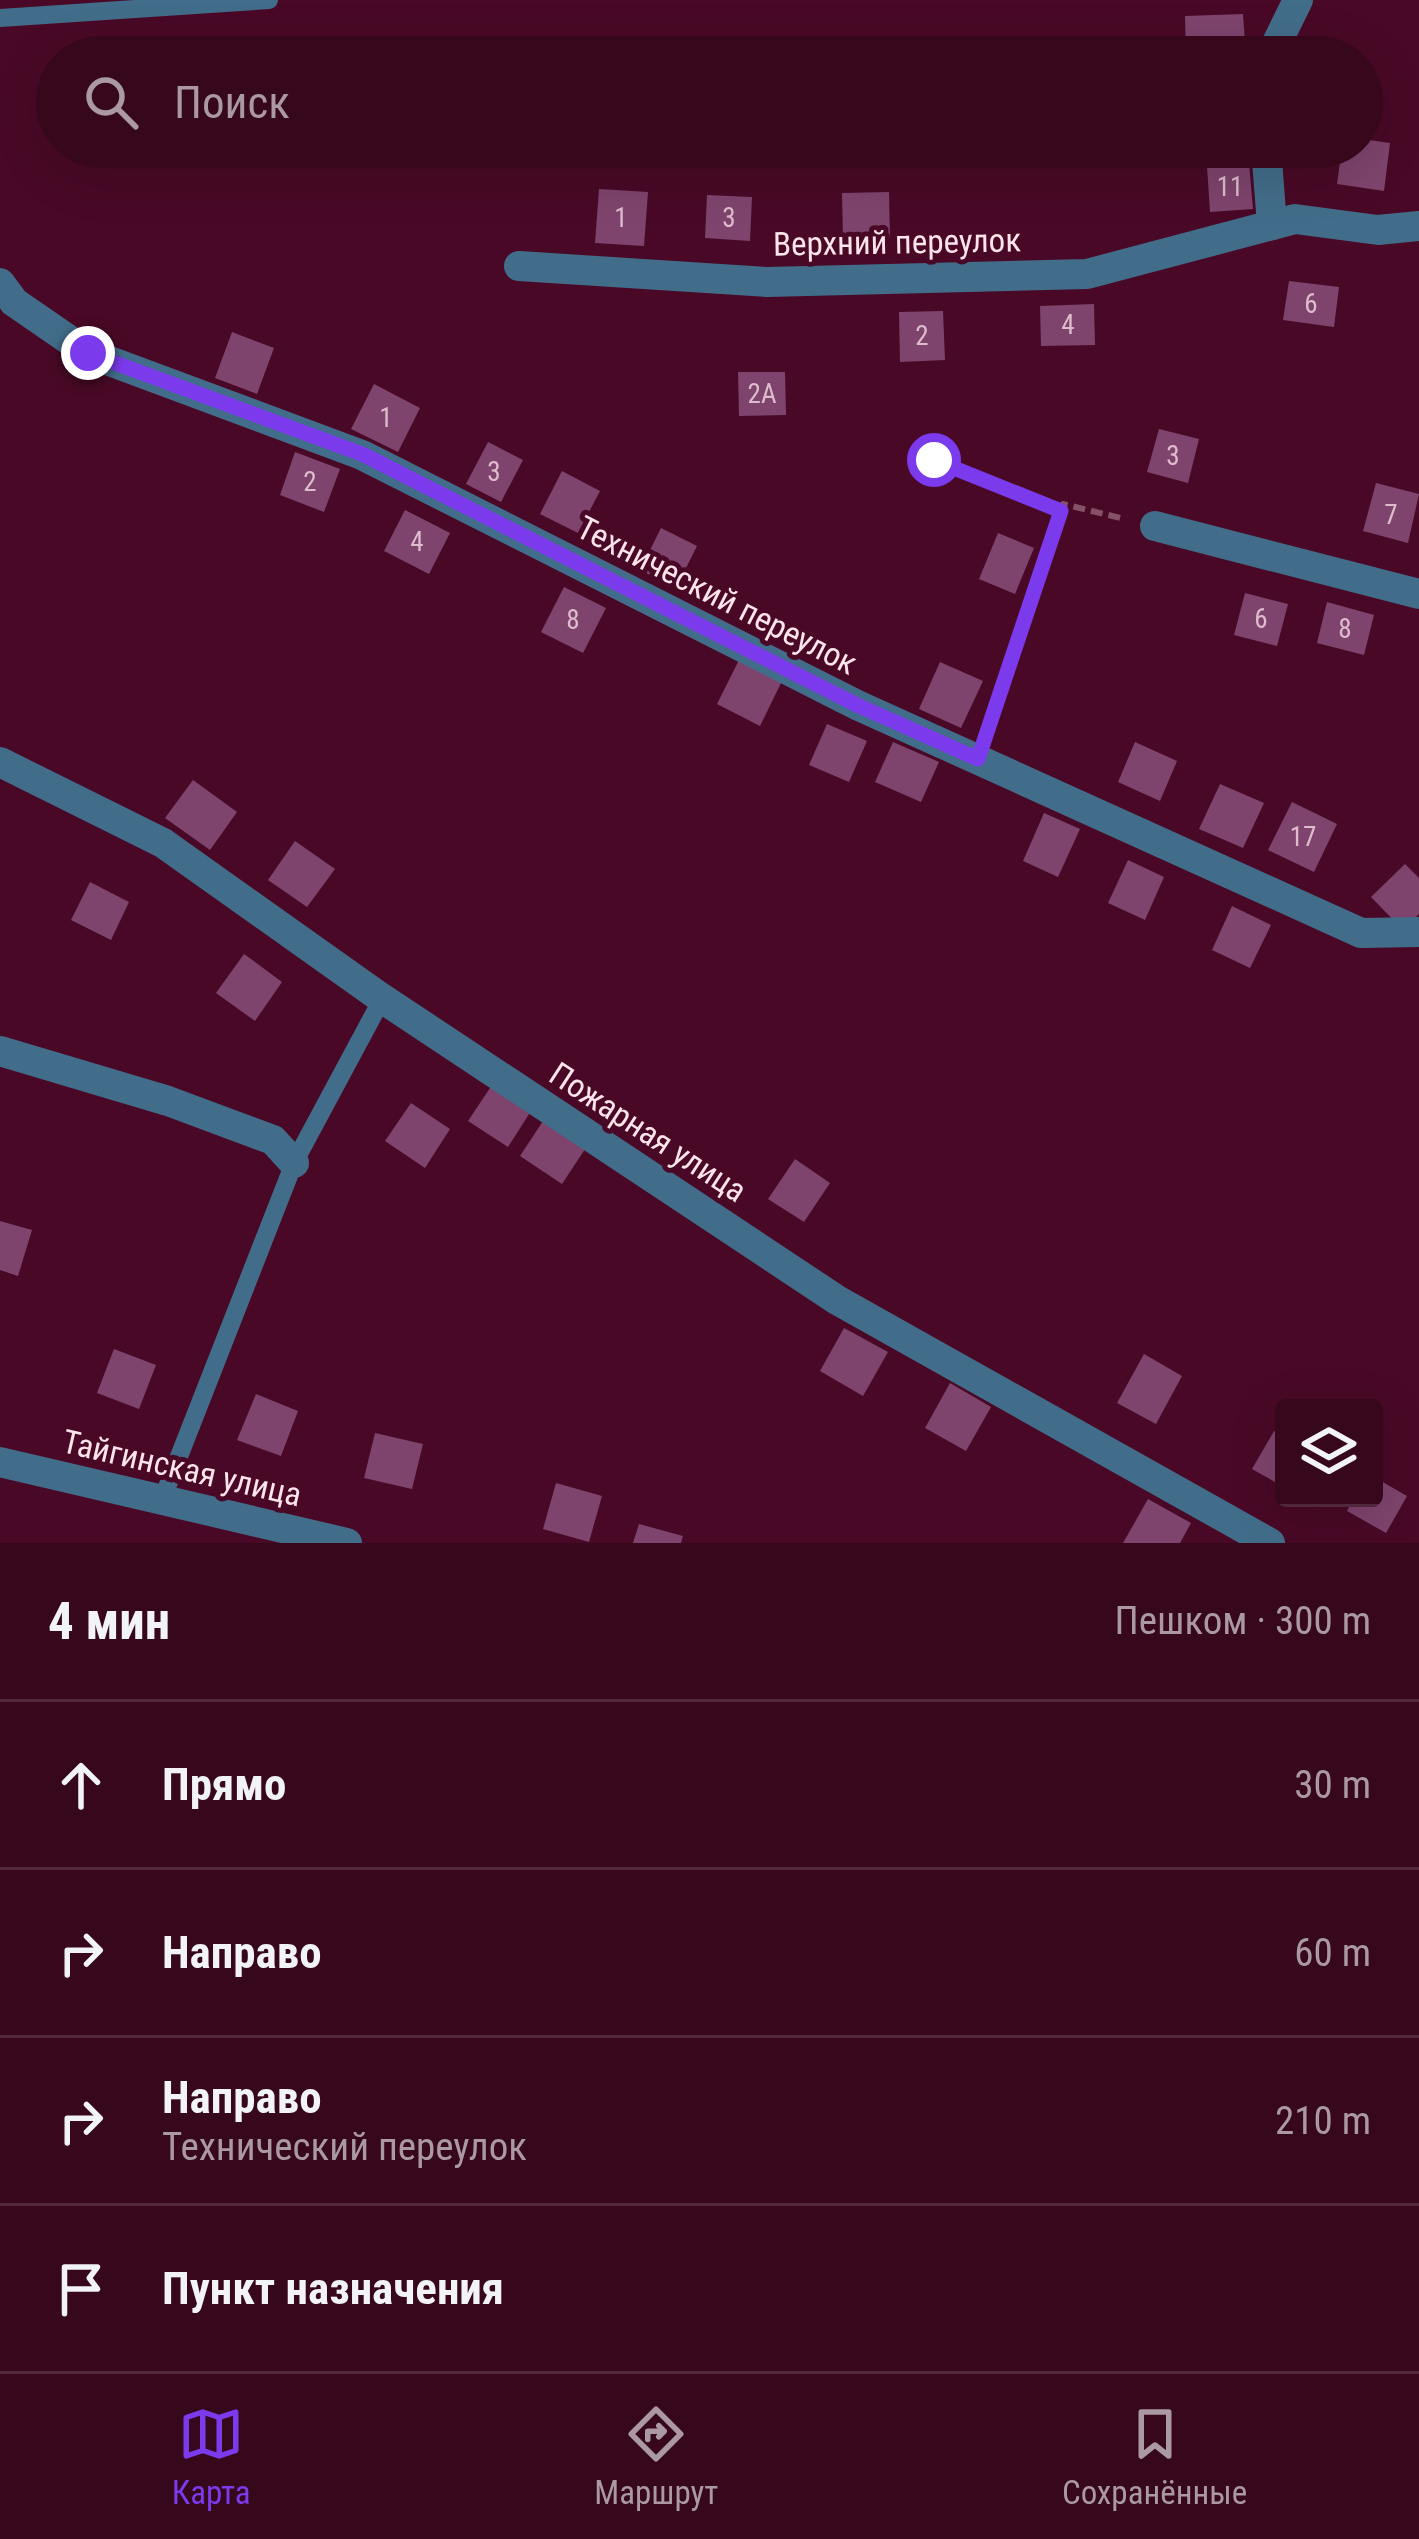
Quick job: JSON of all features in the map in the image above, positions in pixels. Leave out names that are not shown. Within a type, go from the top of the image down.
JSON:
[{"type":"street","points":[[1280,36],[1298,0]]},
{"type":"street","points":[[1268,168],[1272,225]]},
{"type":"street","name":"Верхний переулок","points":[[519,266],[766,282],[1087,274],[1295,219],[1378,230],[1419,226]]},
{"type":"street","name":"Технический переулок","points":[[0,283],[14,302],[88,353],[362,454],[816,685],[1360,933],[1419,932]]},
{"type":"street","points":[[1155,526],[1419,594]]},
{"type":"street","name":"Пожарная улица","points":[[0,762],[163,843],[382,999],[837,1300],[1270,1543]]},
{"type":"street","points":[[0,1051],[168,1101],[273,1140],[294,1163]]},
{"type":"street","name":"Тайгинская улица","points":[[0,1462],[347,1543]]},
{"type":"lane","points":[[0,18],[269,0]]},
{"type":"lane","points":[[162,1500],[294,1163],[382,999]]},
{"type":"path","points":[[934,460],[1061,511]]},
{"type":"path","points":[[978,759],[1064,504],[1155,526]]},
{"type":"building","points":[[1243,14],[1245,36],[1185,36],[1185,16]]},
{"type":"building","points":[[1383,142],[1390,143],[1384,191],[1337,184],[1339,168],[1383,168]]},
{"type":"building","points":[[1207,168],[1249,168],[1253,209],[1210,212]]},
{"type":"building","points":[[599,189],[648,192],[644,246],[595,243]]},
{"type":"building","points":[[889,192],[890,239],[843,240],[842,193]]},
{"type":"building","points":[[707,195],[752,197],[750,241],[705,238]]},
{"type":"building","points":[[1289,281],[1339,287],[1334,327],[1283,320]]},
{"type":"building","points":[[1094,304],[1095,345],[1041,346],[1040,306]]},
{"type":"building","points":[[943,311],[945,360],[900,362],[899,312]]},
{"type":"building","points":[[232,332],[274,348],[257,394],[215,378]]},
{"type":"building","points":[[738,372],[785,372],[786,415],[739,416]]},
{"type":"building","points":[[374,384],[420,408],[398,452],[351,429]]},
{"type":"building","points":[[1159,429],[1199,439],[1188,483],[1147,472]]},
{"type":"building","points":[[488,442],[523,460],[501,502],[466,484]]},
{"type":"building","points":[[295,452],[340,469],[324,512],[280,495]]},
{"type":"building","points":[[562,471],[600,491],[578,533],[540,514]]},
{"type":"building","points":[[1376,483],[1419,494],[1408,543],[1363,531]]},
{"type":"building","points":[[405,510],[450,533],[429,574],[384,551]]},
{"type":"building","points":[[661,528],[697,546],[676,588],[640,570]]},
{"type":"building","points":[[998,533],[1034,548],[1015,594],[979,579]]},
{"type":"building","points":[[564,587],[606,608],[583,653],[541,632]]},
{"type":"building","points":[[1245,593],[1288,604],[1277,646],[1234,635]]},
{"type":"building","points":[[1327,602],[1374,615],[1364,655],[1317,643]]},
{"type":"building","points":[[739,660],[782,681],[760,726],[717,704]]},
{"type":"building","points":[[940,662],[983,681],[961,728],[919,709]]},
{"type":"building","points":[[827,724],[867,741],[849,782],[809,765]]},
{"type":"building","points":[[893,742],[939,762],[921,802],[875,782]]},
{"type":"building","points":[[1135,742],[1177,761],[1160,801],[1118,782]]},
{"type":"building","points":[[193,780],[237,812],[210,850],[165,818]]},
{"type":"building","points":[[1220,784],[1264,803],[1243,848],[1199,829]]},
{"type":"building","points":[[1292,802],[1337,824],[1314,872],[1268,850]]},
{"type":"building","points":[[1044,813],[1080,829],[1058,877],[1023,861]]},
{"type":"building","points":[[295,841],[335,869],[307,907],[268,880]]},
{"type":"building","points":[[1128,860],[1164,877],[1145,920],[1108,903]]},
{"type":"building","points":[[1405,864],[1419,878],[1419,914],[1403,930],[1371,897]]},
{"type":"building","points":[[90,882],[129,902],[111,940],[71,920]]},
{"type":"building","points":[[1232,906],[1271,925],[1250,968],[1212,950]]},
{"type":"building","points":[[244,954],[282,982],[255,1021],[216,993]]},
{"type":"building","points":[[492,1085],[531,1111],[508,1147],[468,1121]]},
{"type":"building","points":[[411,1103],[450,1129],[425,1168],[385,1141]]},
{"type":"building","points":[[547,1115],[589,1143],[562,1184],[520,1156]]},
{"type":"building","points":[[795,1159],[830,1183],[804,1222],[768,1199]]},
{"type":"building","points":[[0,1221],[32,1230],[18,1276],[0,1270]]},
{"type":"building","points":[[844,1328],[888,1352],[863,1396],[820,1371]]},
{"type":"building","points":[[114,1349],[156,1365],[139,1409],[97,1393]]},
{"type":"building","points":[[1144,1354],[1182,1376],[1156,1424],[1117,1403]]},
{"type":"building","points":[[950,1383],[991,1407],[966,1451],[925,1428]]},
{"type":"building","points":[[256,1394],[298,1411],[281,1456],[237,1440]]},
{"type":"building","points":[[1274,1431],[1275,1482],[1252,1469]]},
{"type":"building","points":[[375,1433],[423,1444],[412,1489],[364,1478]]},
{"type":"building","points":[[1383,1482],[1407,1496],[1386,1533],[1347,1511],[1349,1507],[1383,1507]]},
{"type":"building","points":[[556,1483],[602,1496],[589,1542],[543,1529]]},
{"type":"building","points":[[1148,1499],[1191,1523],[1180,1543],[1123,1543]]},
{"type":"building","points":[[639,1524],[683,1536],[681,1543],[633,1543]]},
{"type":"route","points":[[88,353],[362,454],[857,705],[978,759],[1061,511],[934,460]]}]
